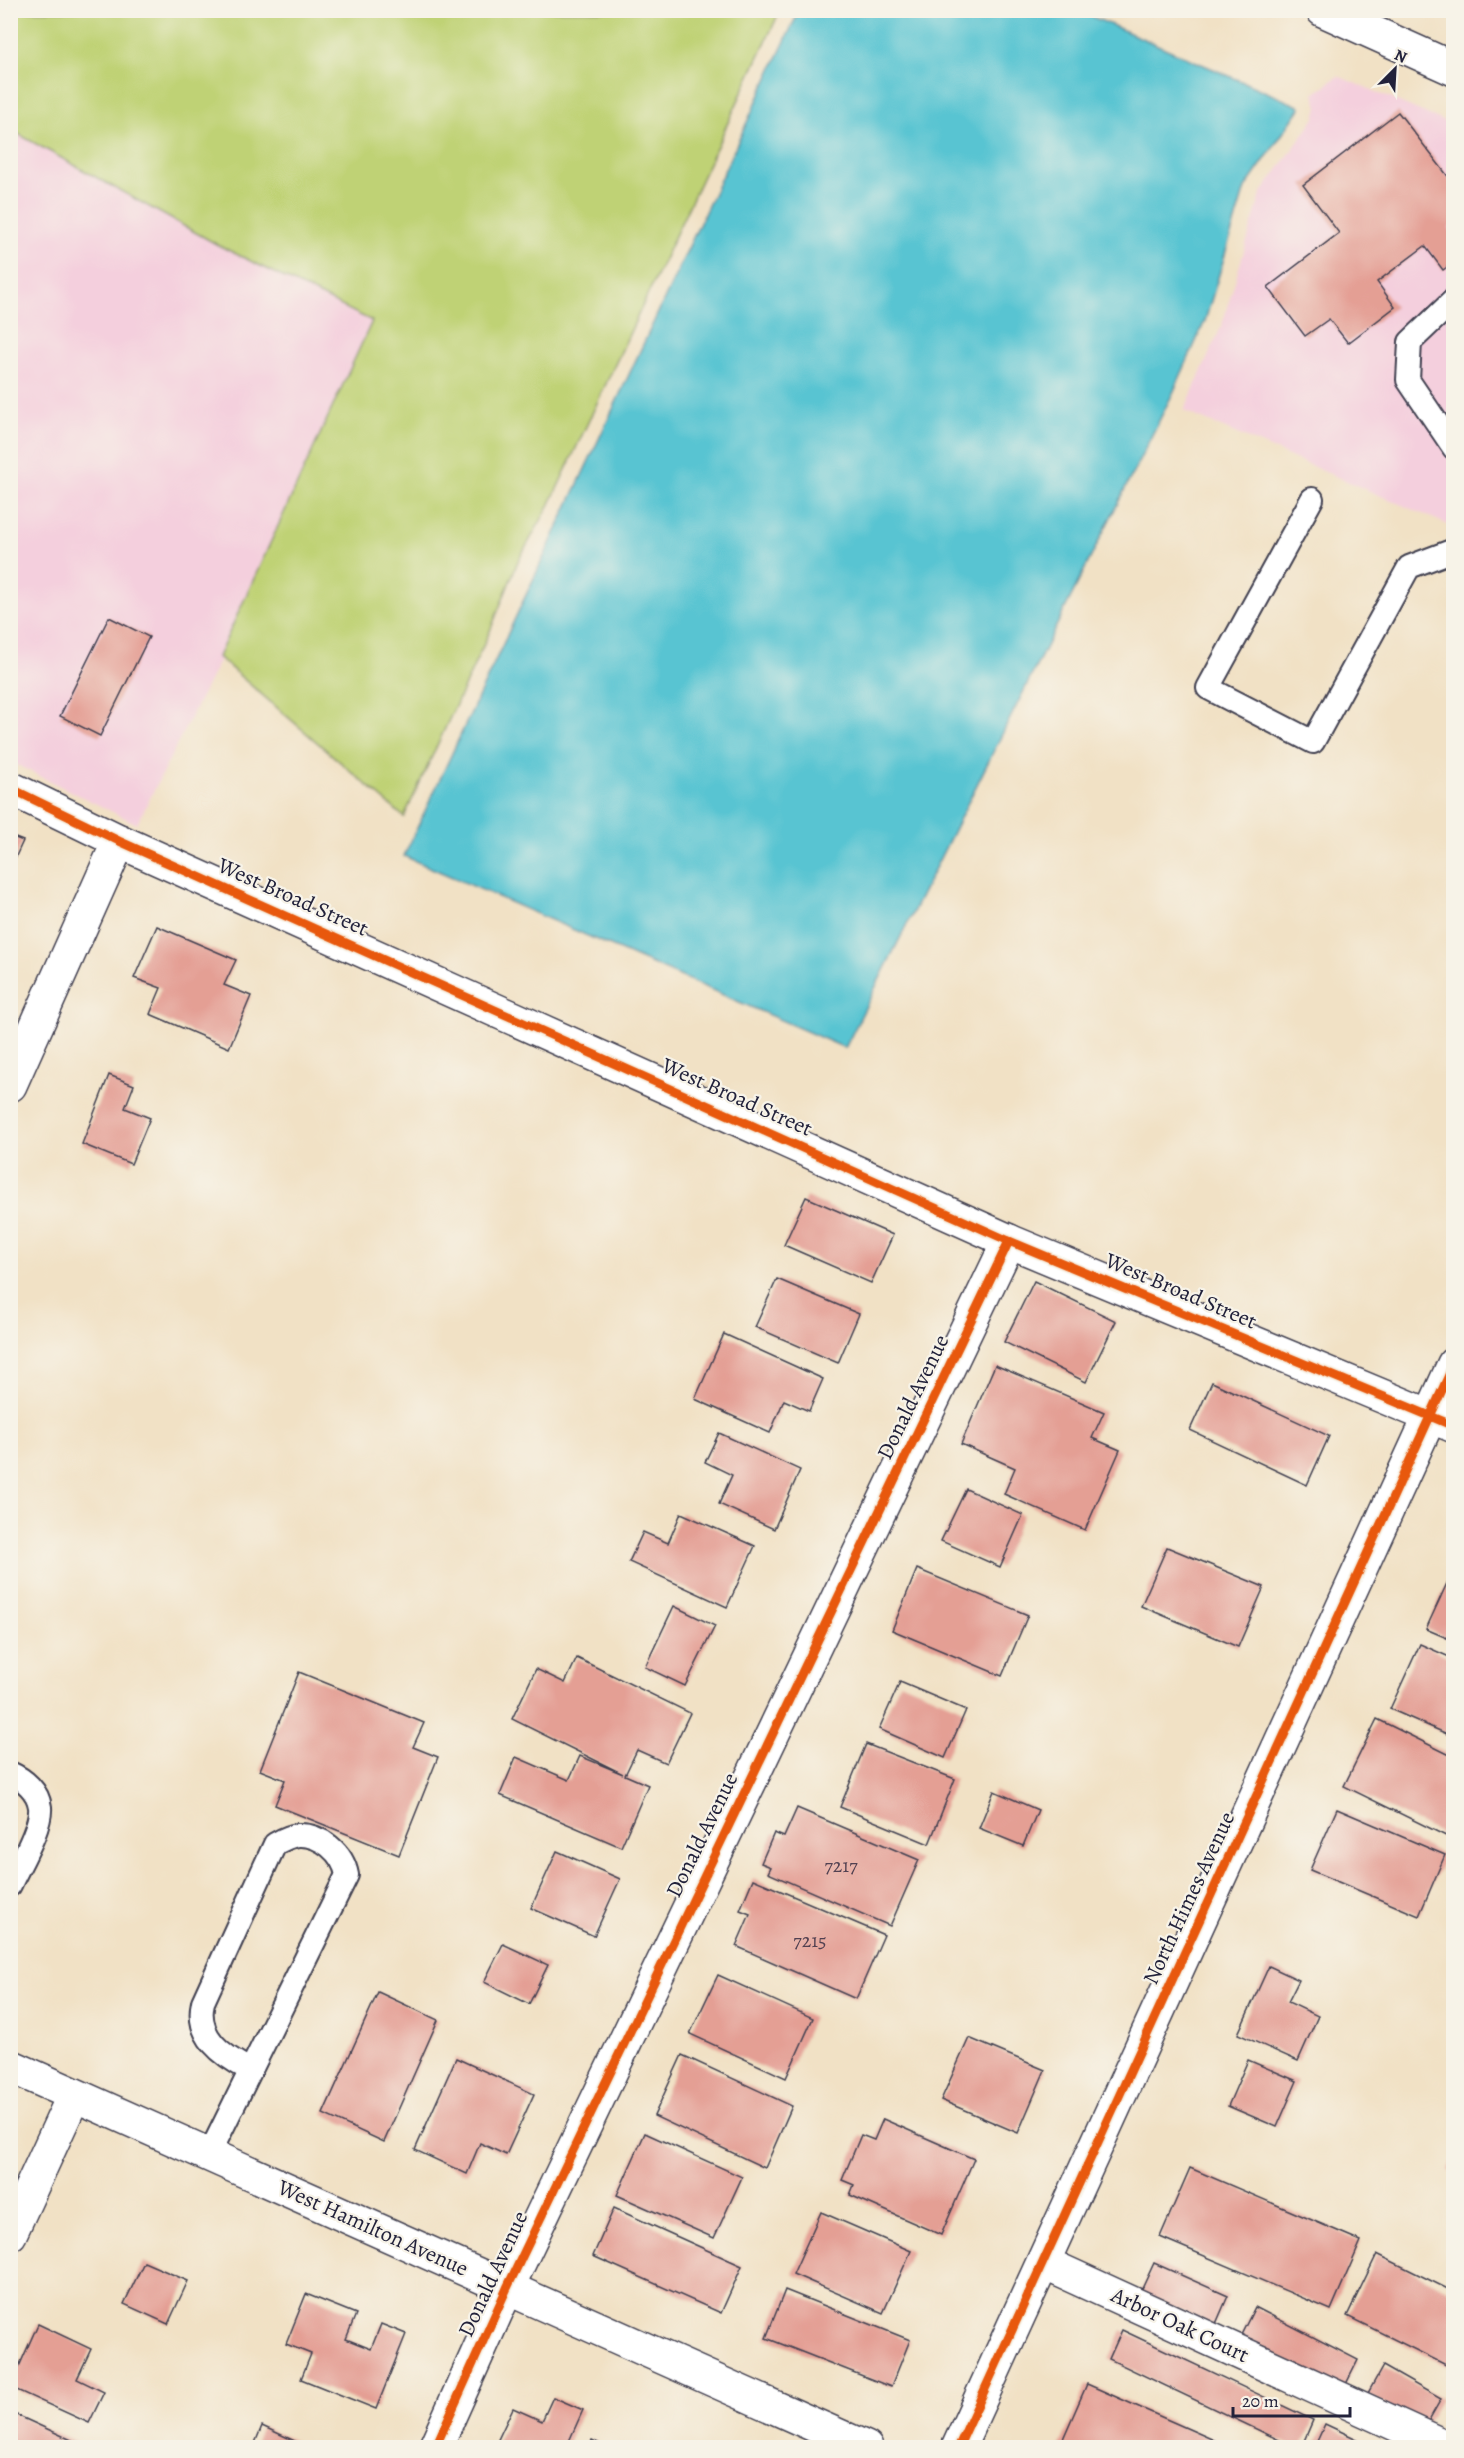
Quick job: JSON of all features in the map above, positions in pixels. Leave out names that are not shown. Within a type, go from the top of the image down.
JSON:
[{"type":"street","points":[[1336,13],[1454,69]]},
{"type":"street","name":"West Broad Street","points":[[10,788],[119,841],[1009,1241],[1442,1421]]},
{"type":"street","points":[[10,1085],[119,841]]},
{"type":"street","name":"Donald Avenue","points":[[435,2448],[507,2288],[1009,1241]]},
{"type":"street","name":"North Himes Avenue","points":[[958,2448],[1442,1421],[1454,1364]]},
{"type":"street","name":"West Hamilton Avenue","points":[[10,2066],[866,2448]]},
{"type":"street","points":[[10,2234],[74,2094]]},
{"type":"street","name":"Arbor Oak Court","points":[[1044,2263],[1448,2448]]},
{"type":"lane","points":[[1454,300],[1410,342],[1408,380],[1454,448]]},
{"type":"lane","points":[[1312,499],[1208,688],[1313,742],[1409,567],[1454,550]]},
{"type":"lane","points":[[10,1773],[33,1789],[40,1807],[36,1827],[10,1885]]},
{"type":"lane","points":[[209,2155],[347,1875],[345,1865],[327,1844],[299,1835],[275,1844],[203,2002],[200,2014],[210,2042],[227,2058],[250,2070]]},
{"type":"shaded area","points":[[1338,76],[1453,125],[1453,527],[1184,411],[1222,325],[1261,194],[1315,118],[1318,107],[1314,94]]},
{"type":"shaded area","points":[[10,130],[218,245],[373,321],[218,657],[220,659],[137,824],[11,762]]},
{"type":"green space","points":[[10,11],[780,11],[549,506],[518,561],[490,631],[404,817],[218,657],[372,321],[218,245],[11,130]]},
{"type":"water","points":[[799,11],[1079,11],[1301,107],[1245,188],[1205,321],[1173,393],[845,1048],[404,856]]},
{"type":"building","points":[[1398,112],[1454,184],[1454,224],[1449,228],[1454,234],[1454,262],[1443,270],[1425,246],[1377,282],[1395,307],[1348,343],[1329,319],[1305,336],[1268,287],[1339,233],[1303,185]]},
{"type":"building","points":[[109,617],[149,637],[100,736],[60,716]]},
{"type":"building","points":[[10,836],[23,841],[10,869]]},
{"type":"building","points":[[157,926],[236,960],[224,985],[251,996],[229,1048],[150,1014],[161,988],[134,978]]},
{"type":"building","points":[[109,1075],[134,1085],[125,1108],[150,1118],[131,1164],[82,1144]]},
{"type":"building","points":[[806,1197],[893,1235],[871,1283],[784,1245]]},
{"type":"building","points":[[777,1279],[859,1314],[838,1363],[755,1327]]},
{"type":"building","points":[[1034,1281],[1116,1321],[1086,1382],[1004,1342]]},
{"type":"building","points":[[724,1334],[823,1379],[809,1411],[784,1400],[770,1433],[695,1399]]},
{"type":"building","points":[[995,1365],[1104,1412],[1092,1438],[1120,1450],[1085,1530],[1004,1494],[1015,1468],[961,1444]]},
{"type":"building","points":[[1212,1382],[1329,1436],[1307,1485],[1190,1430]]},
{"type":"building","points":[[719,1433],[800,1470],[774,1529],[719,1504],[732,1475],[705,1462]]},
{"type":"building","points":[[966,1489],[1023,1515],[1000,1567],[941,1541]]},
{"type":"building","points":[[681,1513],[755,1546],[727,1607],[629,1562],[643,1532],[668,1543]]},
{"type":"building","points":[[1167,1547],[1264,1587],[1238,1647],[1141,1606]]},
{"type":"building","points":[[1454,1568],[1454,1641],[1426,1629]]},
{"type":"building","points":[[917,1569],[1028,1615],[1002,1676],[892,1630]]},
{"type":"building","points":[[674,1606],[715,1626],[685,1686],[645,1667]]},
{"type":"building","points":[[1420,1644],[1454,1659],[1454,1737],[1390,1709]]},
{"type":"building","points":[[577,1658],[690,1713],[666,1763],[637,1750],[625,1775],[648,1785],[621,1847],[500,1795],[516,1757],[569,1780],[580,1756],[623,1774],[512,1719],[536,1669],[565,1683]]},
{"type":"building","points":[[299,1672],[424,1723],[413,1747],[438,1757],[399,1855],[275,1805],[285,1780],[260,1770]]},
{"type":"building","points":[[900,1682],[966,1710],[945,1758],[879,1729]]},
{"type":"building","points":[[1377,1719],[1454,1757],[1454,1840],[1344,1786]]},
{"type":"building","points":[[866,1744],[955,1779],[929,1844],[840,1807]]},
{"type":"building","points":[[994,1791],[1038,1810],[1023,1846],[979,1828]]},
{"type":"building","points":[[797,1808],[919,1860],[890,1926],[768,1873],[771,1867],[761,1863],[774,1833],[784,1837]]},
{"type":"building","points":[[1337,1809],[1445,1855],[1419,1916],[1310,1870]]},
{"type":"building","points":[[557,1851],[620,1879],[594,1936],[531,1908]]},
{"type":"building","points":[[753,1879],[884,1935],[856,1999],[736,1946],[750,1914],[740,1910]]},
{"type":"building","points":[[503,1944],[548,1965],[529,2004],[484,1982]]},
{"type":"building","points":[[1269,1966],[1299,1980],[1288,2002],[1318,2016],[1298,2061],[1238,2034]]},
{"type":"building","points":[[718,1975],[813,2018],[786,2078],[690,2034]]},
{"type":"building","points":[[378,1992],[438,2020],[384,2142],[323,2114]]},
{"type":"building","points":[[969,2038],[1045,2070],[1018,2133],[941,2100]]},
{"type":"building","points":[[682,2055],[792,2106],[765,2168],[654,2116]]},
{"type":"building","points":[[456,2058],[534,2094],[506,2155],[480,2143],[467,2174],[415,2150]]},
{"type":"building","points":[[1248,2060],[1297,2081],[1277,2127],[1228,2106]]},
{"type":"building","points":[[883,2119],[974,2159],[941,2235],[850,2195],[854,2185],[842,2180],[861,2135],[874,2140]]},
{"type":"building","points":[[645,2133],[742,2177],[714,2238],[617,2195]]},
{"type":"building","points":[[1454,2159],[1454,2173],[1448,2171]]},
{"type":"building","points":[[1190,2168],[1361,2241],[1331,2310],[1160,2237]]},
{"type":"building","points":[[614,2208],[742,2266],[721,2313],[593,2256]]},
{"type":"building","points":[[821,2212],[911,2251],[883,2313],[793,2274]]},
{"type":"building","points":[[1377,2254],[1454,2292],[1454,2369],[1347,2316]]},
{"type":"building","points":[[144,2262],[188,2281],[168,2324],[124,2304]]},
{"type":"building","points":[[1154,2263],[1228,2296],[1215,2326],[1140,2293]]},
{"type":"building","points":[[785,2290],[910,2340],[891,2387],[766,2338]]},
{"type":"building","points":[[306,2294],[356,2314],[346,2339],[371,2349],[381,2324],[406,2334],[376,2409],[301,2379],[311,2354],[286,2344]]},
{"type":"building","points":[[1255,2307],[1358,2360],[1343,2390],[1240,2337]]},
{"type":"building","points":[[38,2324],[91,2349],[77,2379],[104,2392],[89,2423],[10,2387]]},
{"type":"building","points":[[1122,2330],[1313,2420],[1301,2448],[1296,2448],[1109,2359]]},
{"type":"building","points":[[1383,2366],[1441,2399],[1425,2427],[1367,2395]]},
{"type":"building","points":[[1087,2384],[1132,2404],[1232,2448],[1059,2448]]},
{"type":"building","points":[[553,2397],[583,2410],[566,2448],[494,2448],[513,2408],[542,2421]]},
{"type":"building","points":[[10,2412],[89,2448],[10,2448]]},
{"type":"building","points":[[1325,2424],[1376,2448],[1314,2448]]},
{"type":"building","points":[[262,2426],[310,2448],[253,2448]]},
{"type":"building","points":[[592,2440],[608,2448],[589,2448]]},
{"type":"cycle path","points":[[10,788],[119,841],[1009,1241],[1454,1426]]},
{"type":"cycle path","points":[[435,2448],[507,2288],[1009,1241]]},
{"type":"cycle path","points":[[958,2448],[1454,1364]]}]
